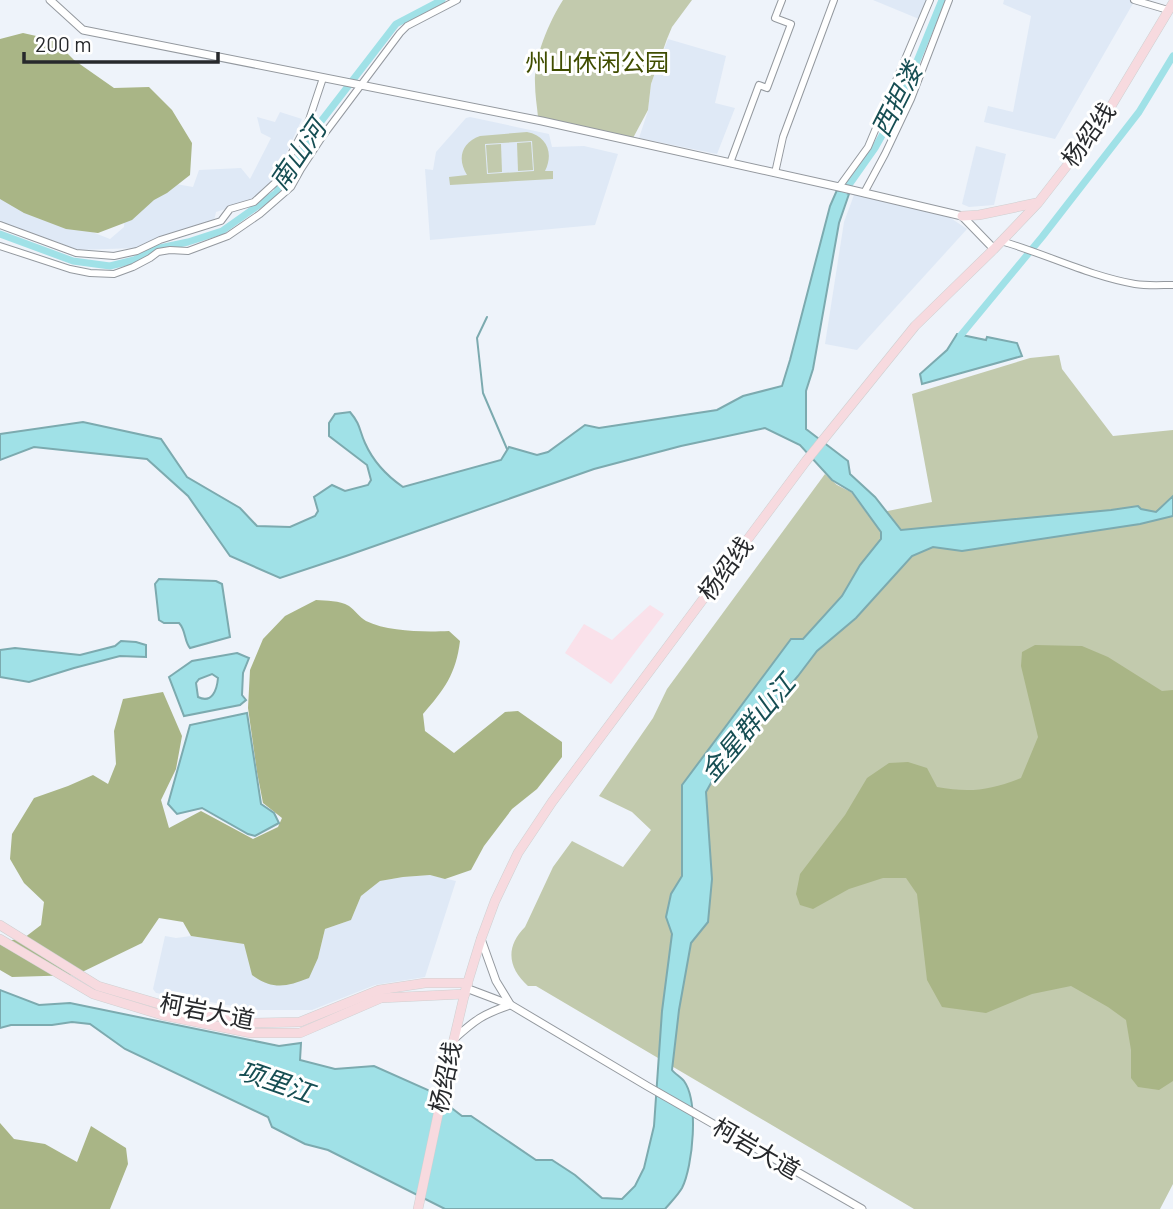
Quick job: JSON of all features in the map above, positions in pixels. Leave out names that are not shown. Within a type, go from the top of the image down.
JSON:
[{"type":"main road","name":"杨绍线","points":[[419,1206],[466,988],[495,901],[519,853],[552,802],[824,439],[915,326],[1038,203],[1104,118],[1171,7]]},
{"type":"main road","points":[[962,216],[1038,203]]},
{"type":"main road","name":"柯岩大道","points":[[0,925],[98,986],[166,1006],[251,1023],[300,1022],[379,990],[425,983],[466,988]]},
{"type":"main road","name":"柯岩大道","points":[[0,939],[93,994],[162,1015],[251,1033],[300,1033],[381,998],[466,988]]},
{"type":"street","points":[[50,0],[83,30],[542,121],[962,216],[994,249]]},
{"type":"street","points":[[0,246],[70,269],[114,274],[158,253],[170,250],[188,251],[228,236],[260,214],[291,187],[322,137],[400,33],[407,26],[457,0]]},
{"type":"street","points":[[730,163],[759,85],[767,88],[791,24],[775,18],[782,0]]},
{"type":"street","points":[[775,173],[783,137],[834,0]]},
{"type":"street","points":[[839,187],[868,147],[930,0]]},
{"type":"street","points":[[864,193],[911,99],[949,0]]},
{"type":"street","points":[[1134,0],[1171,7]]},
{"type":"street","points":[[0,225],[76,253],[114,256],[221,221],[230,209],[254,202],[277,181],[309,120],[323,78]]},
{"type":"street","points":[[254,202],[260,214]]},
{"type":"street","points":[[1001,241],[1098,275],[1138,284],[1173,285]]},
{"type":"street","points":[[114,256],[114,274]]},
{"type":"street","points":[[454,1039],[487,1013],[511,1005],[496,981],[481,939]]},
{"type":"street","name":"柯岩大道","points":[[466,988],[511,1005],[862,1209]]},
{"type":"shaded area","points":[[873,0],[927,0],[919,19]]},
{"type":"shaded area","points":[[1004,0],[1135,0],[1055,139],[984,122],[988,106],[1013,112],[1031,16],[1003,4]]},
{"type":"shaded area","points":[[668,39],[726,56],[715,103],[735,108],[717,154],[639,138],[648,111],[651,84]]},
{"type":"shaded area","points":[[280,112],[302,119],[274,180],[254,200],[216,212],[214,221],[136,248],[79,250],[0,222],[0,192],[10,200],[110,239],[124,227],[125,206],[176,184],[193,187],[199,170],[241,168],[250,179],[271,138],[261,133],[257,117],[275,122]]},
{"type":"shaded area","points":[[466,118],[549,134],[552,147],[584,146],[618,154],[595,225],[430,240],[425,169],[433,170],[436,152]]},
{"type":"shaded area","points":[[976,146],[1006,154],[994,205],[969,207],[962,204]]},
{"type":"shaded area","points":[[854,195],[946,215],[967,229],[857,350],[825,344],[844,222]]},
{"type":"shaded area","points":[[650,605],[664,614],[611,684],[565,653],[584,624],[612,640]]},
{"type":"shaded area","points":[[430,875],[456,881],[425,977],[375,985],[312,1010],[258,1010],[156,993],[153,989],[165,936],[191,936],[318,958],[325,929],[351,920],[361,896],[380,881]]},
{"type":"green space","name":"州山休闲公园","points":[[563,0],[692,0],[672,27],[651,84],[648,110],[633,138],[538,117],[535,83],[537,62],[548,29]]},
{"type":"green space","points":[[23,33],[54,40],[74,60],[114,88],[149,87],[172,110],[192,143],[190,175],[154,200],[132,220],[98,233],[66,229],[24,213],[0,199],[0,39]]},
{"type":"green space","points":[[527,132],[540,137],[549,152],[545,171],[553,171],[553,179],[450,185],[449,177],[467,175],[462,163],[463,152],[469,143],[480,136]],"holes":[[[532,141],[534,171],[487,174],[485,144]]]},
{"type":"green space","points":[[531,142],[533,170],[518,171],[517,143]]},
{"type":"green space","points":[[501,144],[502,172],[488,173],[486,145]]},
{"type":"green space","points":[[1059,355],[1062,369],[1113,436],[1173,430],[1173,1184],[1160,1209],[914,1209],[536,986],[528,986],[516,972],[512,950],[553,867],[572,841],[623,867],[651,830],[632,812],[599,796],[653,718],[667,689],[825,474],[837,485],[851,492],[868,515],[932,502],[912,394],[1030,358]]},
{"type":"green space","points":[[316,600],[345,604],[375,625],[407,631],[449,631],[460,641],[448,681],[423,714],[425,731],[454,753],[505,712],[518,711],[562,742],[562,757],[537,789],[512,809],[484,846],[471,870],[445,879],[430,875],[380,881],[361,896],[351,920],[325,929],[318,958],[309,978],[286,985],[273,985],[252,975],[244,944],[191,936],[183,922],[159,918],[142,943],[76,975],[12,977],[0,970],[0,942],[24,938],[41,925],[44,902],[24,883],[10,859],[12,834],[34,798],[93,775],[108,784],[116,764],[114,731],[123,699],[163,692],[182,736],[176,769],[161,800],[169,828],[201,811],[253,839],[278,827],[282,818],[263,803],[257,772],[248,708],[250,670],[263,639],[285,616]]},
{"type":"green space","points":[[1035,645],[1082,646],[1108,657],[1162,691],[1173,690],[1173,1081],[1159,1090],[1138,1087],[1131,1078],[1131,1050],[1126,1020],[1071,986],[1032,994],[986,1013],[942,1007],[927,980],[917,894],[906,878],[883,878],[849,889],[813,909],[800,905],[796,894],[800,874],[845,815],[867,778],[889,763],[908,762],[927,768],[937,787],[949,789],[980,789],[1021,778],[1038,737],[1021,666],[1022,652]]},
{"type":"green space","points":[[0,1123],[14,1139],[45,1144],[77,1162],[91,1126],[126,1148],[128,1164],[110,1209],[0,1209]]},
{"type":"water","points":[[837,190],[849,194],[839,223],[813,369],[806,391],[806,429],[848,461],[850,474],[875,497],[901,530],[1138,506],[1156,512],[1173,496],[1173,516],[1140,524],[962,551],[933,547],[912,556],[856,618],[817,651],[747,737],[726,756],[706,792],[712,879],[708,922],[691,943],[672,1070],[684,1081],[692,1103],[693,1134],[689,1165],[682,1188],[665,1209],[445,1209],[328,1150],[305,1144],[272,1127],[268,1117],[125,1049],[90,1024],[72,1022],[0,1028],[0,990],[39,1005],[70,1003],[279,1046],[301,1043],[300,1060],[335,1069],[374,1066],[428,1090],[462,1116],[471,1116],[536,1160],[552,1160],[602,1198],[622,1199],[635,1186],[644,1168],[654,1126],[662,1011],[672,934],[666,917],[671,894],[682,876],[682,785],[791,639],[803,639],[842,596],[860,565],[881,539],[881,532],[852,492],[832,480],[800,445],[765,428],[594,469],[280,578],[230,556],[188,496],[147,459],[34,447],[0,460],[0,434],[83,422],[161,439],[187,477],[240,508],[257,526],[290,527],[315,516],[318,511],[314,497],[332,485],[345,491],[368,485],[371,480],[367,465],[329,436],[329,423],[335,414],[350,412],[372,456],[386,473],[403,487],[501,460],[509,447],[537,455],[548,452],[585,425],[599,428],[717,410],[743,396],[782,386],[830,206]]},
{"type":"water","points":[[957,334],[1017,343],[1022,356],[922,384],[920,374],[947,350]]},
{"type":"water","points":[[159,579],[216,581],[222,584],[230,637],[190,648],[179,623],[164,623],[159,620],[155,584]]},
{"type":"water","points":[[121,641],[146,645],[146,657],[120,656],[29,682],[0,677],[0,650],[15,648],[80,655],[115,646]]},
{"type":"water","points":[[237,653],[249,658],[243,673],[242,695],[246,700],[240,705],[184,716],[169,677],[192,661]],"holes":[[[212,674],[218,678],[215,691],[210,697],[198,697],[196,683],[199,679]]]},
{"type":"water","points":[[247,713],[261,804],[274,813],[279,823],[255,836],[202,808],[177,814],[168,804],[190,725]]},
{"type":"waterway","name":"南山河","points":[[0,234],[73,261],[110,266],[134,260],[155,249],[222,231],[276,193],[319,124],[396,24],[442,0]]},
{"type":"waterway","name":"西担溇","points":[[844,192],[875,148],[899,105],[942,0]]},
{"type":"waterway","points":[[961,335],[1042,237],[1139,112],[1173,56]]},
{"type":"waterway","points":[[487,317],[477,338],[483,393],[507,449]]},
{"type":"water label","name":"金星群山江","points":[[748,728]]},
{"type":"water label","name":"项里江","points":[[276,1082]]}]
